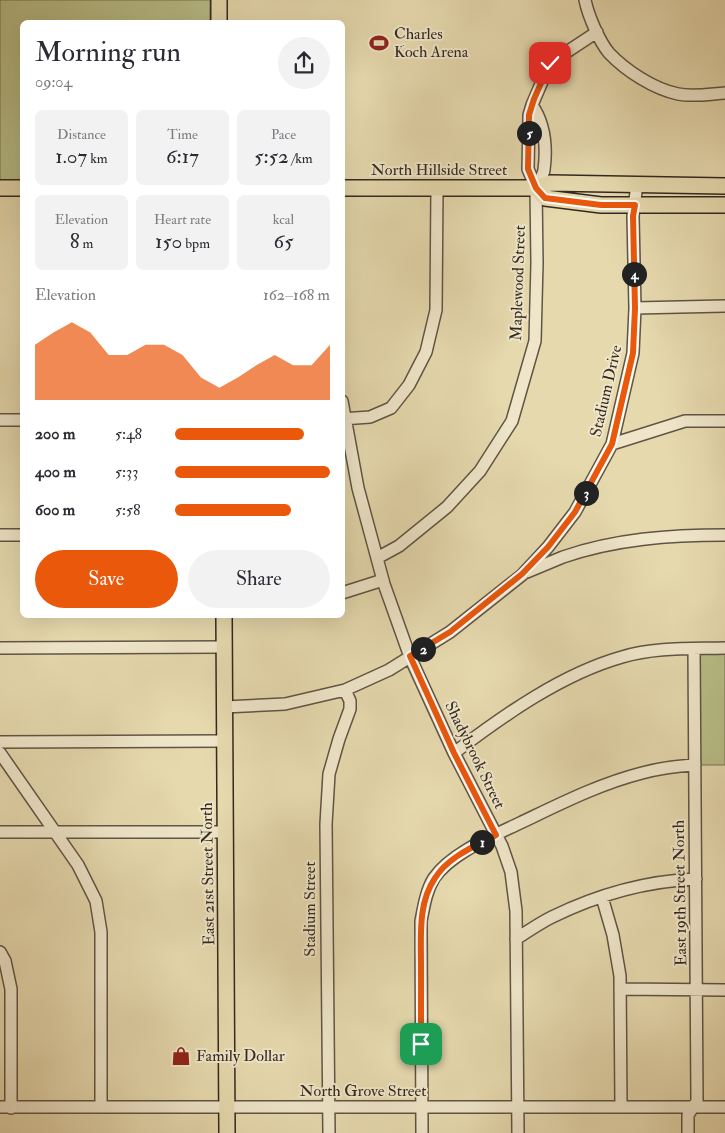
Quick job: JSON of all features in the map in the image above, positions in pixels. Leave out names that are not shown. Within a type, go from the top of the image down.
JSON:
[{"type":"main road","points":[[219,0],[219,20]]},
{"type":"main road","name":"North Hillside Street","points":[[345,188],[536,188],[550,183],[725,186]]},
{"type":"main road","points":[[0,188],[20,188]]},
{"type":"main road","name":"North Hillside Street","points":[[536,188],[545,198],[601,205],[725,205]]},
{"type":"main road","name":"East 21st Street North","points":[[224,618],[227,1133]]},
{"type":"street","points":[[585,0],[597,32],[609,52],[641,79],[659,88],[680,94],[725,93]]},
{"type":"street","name":"Maplewood Street","points":[[377,558],[399,546],[447,507],[480,471],[512,421],[535,342],[536,188],[544,171],[544,135],[540,117],[532,105],[550,63],[597,32]]},
{"type":"street","name":"Stadium Drive","points":[[224,708],[285,704],[345,690],[389,670],[450,632],[522,574],[548,547],[575,512],[612,444],[633,353],[635,308],[633,216],[637,184]]},
{"type":"street","points":[[345,419],[370,417],[391,408],[410,385],[426,352],[436,310],[437,188]]},
{"type":"street","points":[[635,308],[725,306]]},
{"type":"street","points":[[0,420],[20,420]]},
{"type":"street","points":[[612,444],[685,421],[725,421]]},
{"type":"street","name":"Shadybrook Street","points":[[345,424],[358,488],[383,580],[410,656],[454,753],[502,846],[511,872],[516,911],[518,1133]]},
{"type":"street","points":[[0,535],[20,535]]},
{"type":"street","points":[[522,574],[562,557],[606,545],[649,537],[725,535]]},
{"type":"street","points":[[345,592],[383,580]]},
{"type":"street","points":[[0,648],[224,647]]},
{"type":"street","points":[[454,753],[518,707],[577,674],[623,656],[652,651],[725,648]]},
{"type":"street","name":"East 19th Street North","points":[[688,1133],[688,1115],[697,1101],[698,990],[694,649]]},
{"type":"street","name":"Stadium Street","points":[[329,1133],[326,824],[329,774],[350,709],[350,701],[345,690]]},
{"type":"street","points":[[0,742],[224,741]]},
{"type":"street","points":[[0,753],[78,865],[96,901],[100,914],[102,964],[101,1107]]},
{"type":"street","points":[[422,1133],[421,922],[426,896],[435,878],[446,865],[465,851],[575,796],[613,782],[667,767],[695,765]]},
{"type":"street","points":[[0,832],[225,832]]},
{"type":"street","points":[[516,939],[551,917],[602,897],[637,886],[672,880],[696,879]]},
{"type":"street","points":[[602,897],[613,936],[620,976],[621,1107]]},
{"type":"street","points":[[0,952],[5,961],[11,989],[5,1014],[6,1108]]},
{"type":"street","points":[[620,990],[725,990]]},
{"type":"street","name":"North Grove Street","points":[[6,1108],[228,1106],[725,1107]]},
{"type":"green space","points":[[0,0],[210,0],[210,20],[20,20],[20,180],[0,180]]},
{"type":"green space","points":[[694,649],[725,649],[725,765],[695,765]]},
{"type":"place","name":"Charles Koch Arena","points":[[379,43]]},
{"type":"place","name":"Family Dollar","points":[[181,1056]]},
{"type":"route","points":[[421,1044],[421,922],[426,896],[435,878],[446,865],[465,851],[496,835],[454,753],[410,656],[450,632],[522,574],[548,547],[575,512],[612,444],[633,353],[635,308],[633,216],[635,205],[601,205],[545,198],[536,188],[528,169],[529,115],[550,63]]}]
